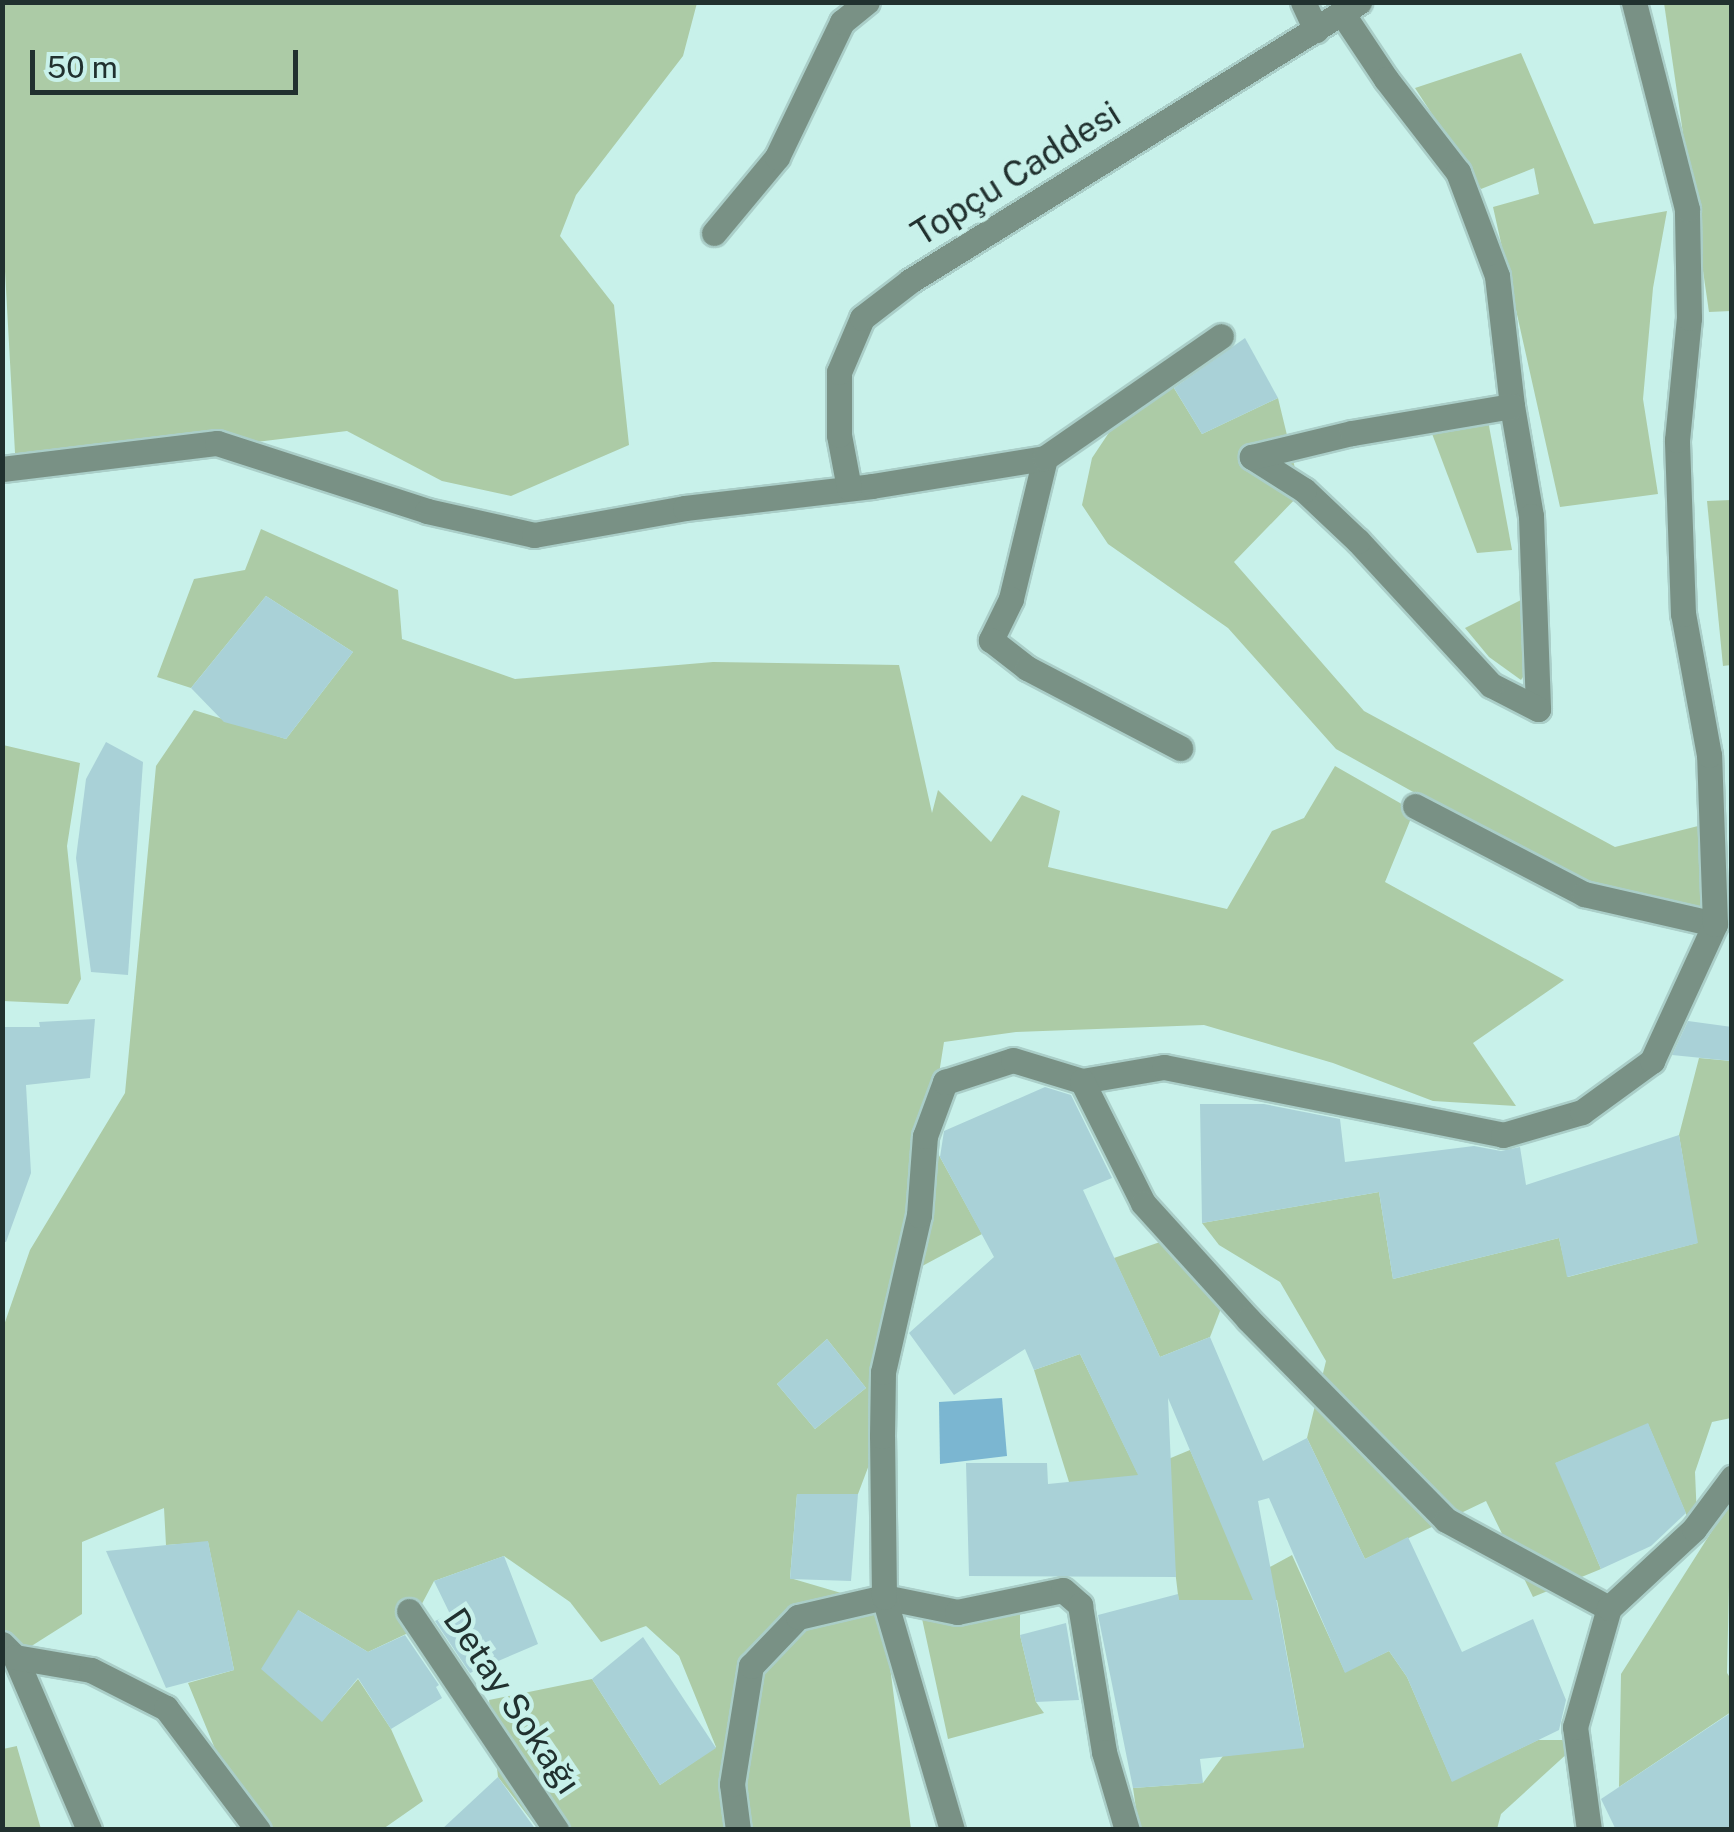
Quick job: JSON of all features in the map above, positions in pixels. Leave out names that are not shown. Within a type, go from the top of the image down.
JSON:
[{"type":"street","points":[[714,233],[776,157],[842,22],[867,2]]},
{"type":"street","points":[[1302,2],[1316,30]]},
{"type":"street","points":[[952,1830],[884,1596],[882,1372],[919,1215],[926,1136],[945,1082],[1013,1060],[1082,1081],[1164,1068],[1504,1134],[1582,1112],[1652,1061],[1715,924],[1708,755],[1683,614],[1677,440],[1689,318],[1687,210],[1634,2]]},
{"type":"street","points":[[1350,8],[1386,80],[1458,172],[1497,276],[1530,516],[1538,709],[1491,685],[1331,515],[1304,490],[1252,458],[1352,433],[1512,406]]},
{"type":"street","name":"Topçu Caddesi","points":[[849,488],[839,435],[840,372],[862,318],[910,281],[1350,8]]},
{"type":"street","points":[[2,469],[217,443],[426,511],[534,535],[685,508],[1045,458],[1221,336]]},
{"type":"street","points":[[1045,458],[1011,599],[991,640],[1027,668],[1180,748]]},
{"type":"street","points":[[1414,806],[1584,894],[1715,924]]},
{"type":"street","points":[[1082,1081],[1143,1203],[1248,1318],[1446,1520],[1610,1608]]},
{"type":"street","points":[[1589,1830],[1576,1727],[1610,1608],[1694,1529],[1732,1478]]},
{"type":"street","points":[[730,1829],[732,1784],[751,1666],[798,1617],[884,1596],[957,1612],[1063,1590],[1080,1605],[1104,1752],[1127,1830]]},
{"type":"street","name":"Detay Sokağı","points":[[408,1611],[556,1830]]},
{"type":"street","points":[[9,1650],[89,1830]]},
{"type":"street","points":[[9,1650],[92,1670],[166,1708],[258,1830]]},
{"type":"green space","points":[[5,3],[697,3],[683,56],[576,195],[560,236],[614,305],[629,445],[511,496],[442,481],[347,431],[16,471],[4,253]]},
{"type":"green space","points":[[1664,3],[1731,3],[1731,311],[1709,312]]},
{"type":"green space","points":[[1521,53],[1594,224],[1667,211],[1653,288],[1643,399],[1658,494],[1560,507],[1493,207],[1539,194],[1534,168],[1481,189],[1415,88]]},
{"type":"green space","points":[[1169,380],[1202,434],[1278,398],[1301,493],[1234,562],[1364,711],[1615,847],[1702,825],[1705,924],[1582,886],[1336,749],[1228,628],[1108,544],[1082,505],[1092,458],[1124,410]]},
{"type":"green space","points":[[1487,415],[1512,550],[1477,553],[1428,423]]},
{"type":"green space","points":[[1731,500],[1731,665],[1723,666],[1707,501]]},
{"type":"green space","points":[[261,529],[398,590],[402,639],[515,679],[713,662],[899,665],[932,813],[938,790],[991,842],[1022,795],[1060,811],[1048,867],[1227,909],[1272,831],[1304,818],[1335,766],[1414,811],[1385,882],[1564,980],[1473,1043],[1516,1106],[1433,1101],[1333,1063],[1204,1025],[1016,1032],[944,1042],[929,1137],[982,1234],[898,1279],[875,1449],[858,1494],[797,1494],[790,1578],[882,1605],[911,1829],[538,1829],[498,1777],[489,1700],[592,1679],[660,1785],[716,1747],[679,1656],[646,1626],[601,1642],[570,1602],[504,1556],[434,1581],[406,1634],[368,1652],[298,1610],[322,1721],[358,1679],[391,1729],[423,1801],[383,1829],[248,1829],[188,1683],[234,1670],[208,1542],[166,1545],[164,1508],[82,1542],[82,1614],[22,1652],[3,1635],[3,1328],[30,1250],[125,1093],[156,766],[194,710],[286,739],[353,652],[266,596],[191,688],[157,677],[194,579],[245,570]],"holes":[[[827,1339],[866,1388],[815,1429],[777,1384]]]},
{"type":"green space","points":[[1523,599],[1534,660],[1521,680],[1489,657],[1465,628]]},
{"type":"green space","points":[[3,745],[80,763],[67,846],[81,979],[68,1004],[3,1001]]},
{"type":"green space","points":[[1699,1058],[1731,1061],[1731,1418],[1712,1422],[1695,1472],[1697,1519],[1692,1528],[1648,1424],[1556,1463],[1601,1569],[1533,1597],[1486,1501],[1365,1559],[1307,1438],[1326,1361],[1280,1282],[1219,1245],[1202,1223],[1379,1192],[1393,1279],[1559,1238],[1568,1277],[1697,1243],[1679,1135]]},
{"type":"green space","points":[[1183,1234],[1229,1288],[1210,1337],[1160,1357],[1114,1258]]},
{"type":"green space","points":[[1080,1354],[1137,1472],[1190,1450],[1246,1580],[1292,1555],[1345,1672],[1389,1651],[1407,1677],[1452,1781],[1538,1740],[1582,1740],[1501,1814],[1497,1829],[1139,1829],[1133,1788],[1203,1783],[1223,1756],[1304,1747],[1277,1600],[1179,1603],[1171,1537],[1069,1482],[1034,1370]]},
{"type":"green space","points":[[1731,1501],[1727,1673],[1731,1679],[1731,1712],[1619,1787],[1621,1674]]},
{"type":"green space","points":[[1020,1602],[1020,1635],[1036,1702],[1044,1713],[948,1739],[921,1614]]},
{"type":"green space","points":[[17,1746],[41,1829],[3,1829],[3,1749]]},
{"type":"water","points":[[1002,1398],[1007,1456],[940,1464],[939,1402]]},
{"type":"building","points":[[1245,338],[1278,398],[1202,434],[1174,388]]},
{"type":"building","points":[[266,596],[353,652],[286,739],[224,722],[191,688]]},
{"type":"building","points":[[106,742],[143,762],[128,975],[91,972],[76,858],[86,779]]},
{"type":"building","points":[[95,1019],[90,1078],[26,1085],[31,1173],[6,1242],[2,1241],[2,1027],[40,1027],[39,1022]]},
{"type":"building","points":[[1688,1021],[1732,1027],[1732,1061],[1672,1055]]},
{"type":"building","points":[[1045,1087],[1071,1095],[1112,1178],[1083,1190],[1160,1357],[1210,1337],[1263,1461],[1307,1438],[1365,1559],[1408,1537],[1462,1652],[1533,1619],[1566,1700],[1559,1730],[1452,1782],[1407,1677],[1389,1651],[1345,1673],[1269,1498],[1258,1501],[1304,1748],[1200,1759],[1203,1783],[1133,1788],[1098,1615],[1178,1594],[1179,1600],[1253,1600],[1168,1398],[1176,1577],[969,1576],[966,1463],[1047,1463],[1048,1484],[1138,1475],[1080,1354],[1034,1370],[1025,1349],[954,1395],[909,1333],[994,1257],[940,1157],[944,1131]]},
{"type":"building","points":[[1200,1104],[1264,1104],[1340,1119],[1345,1162],[1474,1146],[1501,1151],[1520,1147],[1526,1185],[1679,1135],[1698,1243],[1567,1277],[1559,1238],[1393,1279],[1379,1192],[1202,1223]]},
{"type":"building","points":[[827,1339],[866,1388],[815,1429],[777,1384]]},
{"type":"building","points":[[1648,1423],[1686,1513],[1651,1546],[1601,1569],[1555,1463]]},
{"type":"building","points":[[797,1494],[858,1494],[851,1581],[790,1579]]},
{"type":"building","points":[[208,1541],[234,1670],[166,1688],[106,1551]]},
{"type":"building","points":[[504,1556],[538,1644],[470,1673],[435,1621],[450,1614],[434,1581]]},
{"type":"building","points":[[298,1610],[368,1652],[405,1635],[439,1685],[436,1687],[442,1698],[391,1729],[358,1678],[322,1722],[261,1669]]},
{"type":"building","points":[[1066,1623],[1079,1700],[1036,1702],[1020,1635]]},
{"type":"building","points":[[643,1637],[716,1748],[660,1785],[592,1679]]},
{"type":"building","points":[[1732,1712],[1732,1830],[1616,1830],[1601,1799]]},
{"type":"building","points":[[498,1777],[536,1830],[441,1830]]}]
